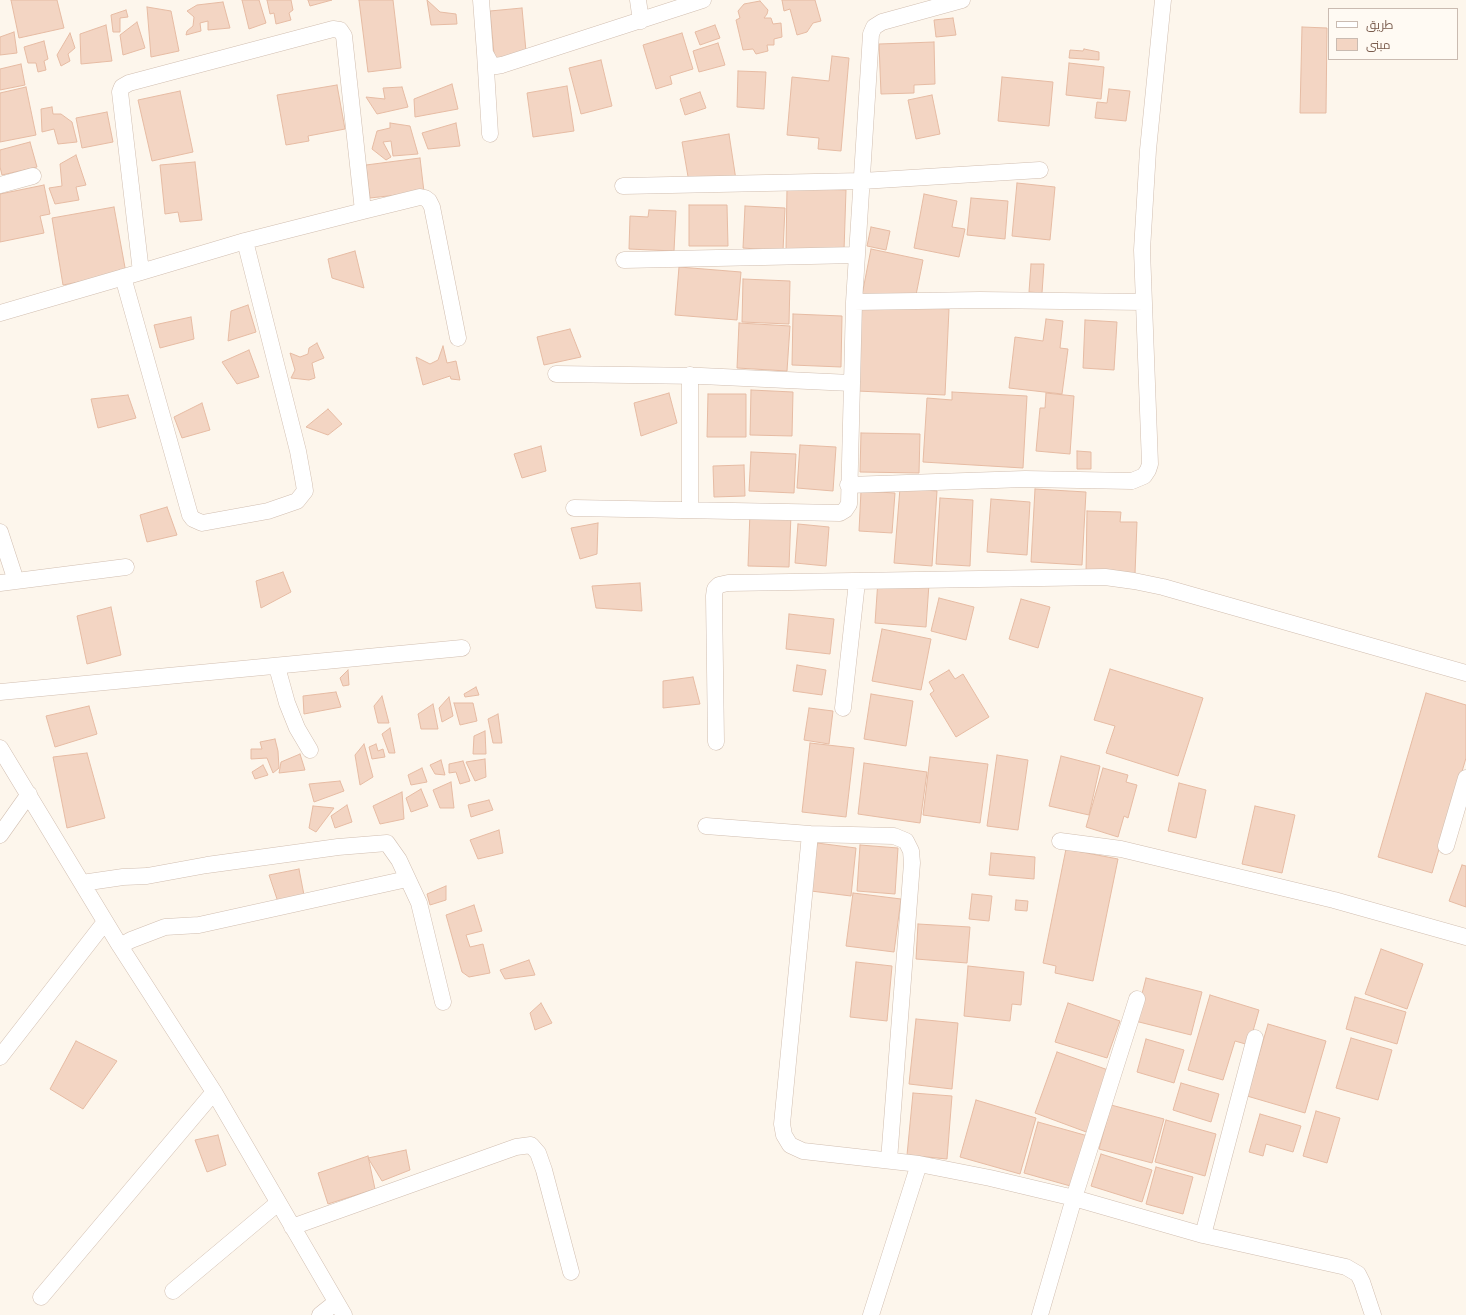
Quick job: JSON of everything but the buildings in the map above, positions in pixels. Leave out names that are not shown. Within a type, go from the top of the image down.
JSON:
[{"type":"street","points":[[481,0],[490,134]]},
{"type":"street","points":[[638,0],[641,21]]},
{"type":"street","points":[[485,53],[491,64],[502,65],[703,0]]},
{"type":"street","points":[[574,508],[840,513],[845,510],[848,504],[854,302],[872,34],[874,27],[882,22],[962,0]]},
{"type":"street","points":[[848,485],[1025,479],[1132,481],[1144,476],[1148,470],[1150,464],[1142,250],[1148,150],[1162,0]]},
{"type":"street","points":[[141,272],[120,92],[122,87],[129,83],[333,29],[340,30],[344,36],[363,211]]},
{"type":"street","points":[[623,186],[862,181],[1040,170]]},
{"type":"street","points":[[0,185],[33,176]]},
{"type":"street","points":[[0,313],[245,241],[363,211],[425,198],[429,201],[432,207],[458,338]]},
{"type":"street","points":[[123,277],[190,516],[202,523],[268,511],[297,502],[305,491],[298,451],[245,241]]},
{"type":"street","points":[[624,260],[857,255]]},
{"type":"street","points":[[854,302],[980,300],[1144,302]]},
{"type":"street","points":[[556,374],[690,376],[851,383]]},
{"type":"street","points":[[690,376],[690,510]]},
{"type":"street","points":[[0,532],[16,581]]},
{"type":"street","points":[[0,583],[126,567]]},
{"type":"street","points":[[716,742],[715,589],[719,585],[728,583],[1104,577],[1134,581],[1216,602],[1466,673]]},
{"type":"street","points":[[843,708],[857,582]]},
{"type":"street","points":[[0,692],[276,667],[462,648]]},
{"type":"street","points":[[276,667],[296,728],[310,750]]},
{"type":"street","points":[[0,748],[105,922],[214,1092],[340,1309],[320,1315]]},
{"type":"street","points":[[1446,846],[1466,778]]},
{"type":"street","points":[[0,835],[28,794]]},
{"type":"street","points":[[706,826],[810,834],[894,836],[906,841],[911,851],[912,863],[889,1160]]},
{"type":"street","points":[[810,834],[782,1124],[784,1135],[790,1145],[803,1150],[919,1164],[976,1174],[1074,1198],[1203,1234],[1346,1267],[1358,1274],[1373,1315]]},
{"type":"street","points":[[1060,841],[1101,846],[1136,853],[1334,900],[1466,937]]},
{"type":"street","points":[[82,883],[123,877],[147,876],[207,865],[338,847],[387,843],[399,860],[419,903],[443,1002]]},
{"type":"street","points":[[120,946],[131,940],[165,927],[199,925],[408,879]]},
{"type":"street","points":[[0,1057],[105,922]]},
{"type":"street","points":[[1040,1315],[1074,1198],[1137,999]]},
{"type":"street","points":[[1203,1234],[1255,1038]]},
{"type":"street","points":[[41,1297],[214,1092]]},
{"type":"street","points":[[292,1227],[516,1147],[530,1145],[538,1153],[544,1170],[571,1272]]},
{"type":"street","points":[[871,1315],[919,1164]]},
{"type":"street","points":[[172,1291],[278,1203]]}]
